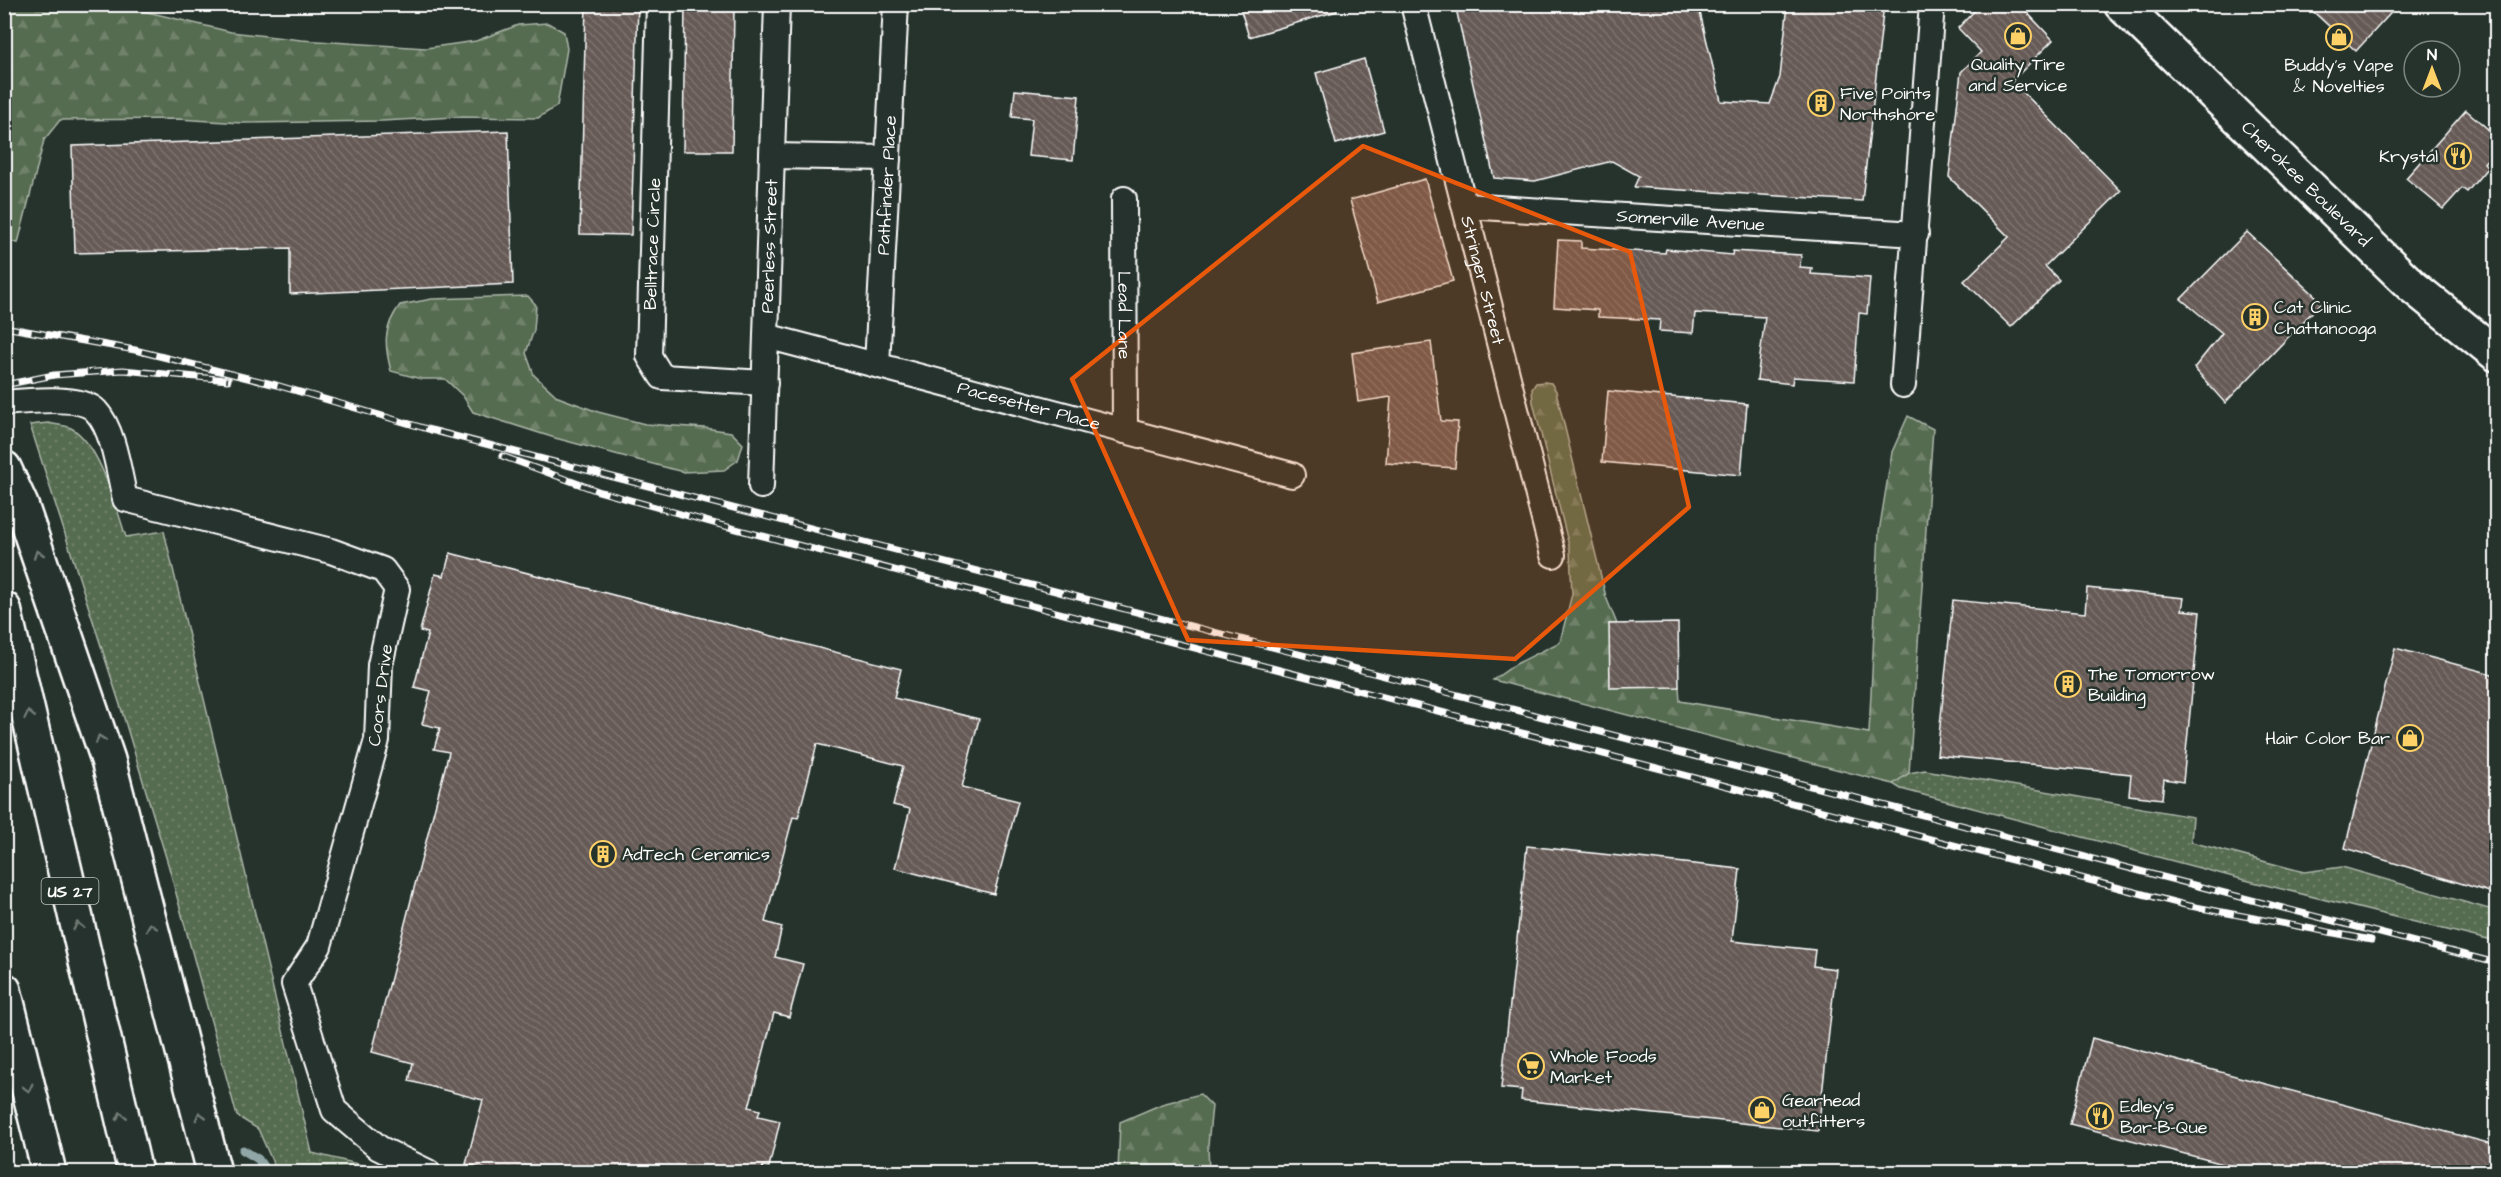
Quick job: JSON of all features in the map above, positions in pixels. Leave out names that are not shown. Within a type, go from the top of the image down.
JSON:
[{"type":"main road","name":"Cherokee Boulevard","points":[[2121,4],[2412,286],[2496,354]]},
{"type":"main road","points":[[4,468],[21,505],[108,760],[214,1173]]},
{"type":"main road","name":"US 27","points":[[4,609],[135,1173]]},
{"type":"main road","points":[[4,990],[49,1173]]},
{"type":"street","name":"Belltrace Circle","points":[[659,4],[649,356],[662,377],[765,383]]},
{"type":"street","name":"Peerless Street","points":[[761,486],[777,4]]},
{"type":"street","name":"Pathfinder Place","points":[[877,365],[896,4]]},
{"type":"street","name":"Stringer Street","points":[[1413,4],[1553,555]]},
{"type":"street","points":[[1903,385],[1932,4]]},
{"type":"street","points":[[772,156],[888,158]]},
{"type":"street","name":"Lead Lane","points":[[1124,199],[1125,431]]},
{"type":"street","name":"Somerville Avenue","points":[[1466,206],[1916,234]]},
{"type":"street","name":"Pacesetter Place","points":[[766,336],[1292,475]]},
{"type":"street","name":"Coors Drive","points":[[4,403],[32,400],[80,403],[95,409],[107,426],[125,499],[331,551],[383,570],[397,589],[380,665],[377,740],[319,946],[294,984],[334,1110],[379,1148],[428,1173]]},
{"type":"highlighted area","points":[[1363,146],[1630,252],[1689,507],[1515,659],[1188,640],[1072,379]]},
{"type":"green space","points":[[12,5],[106,5],[131,8],[231,32],[301,40],[426,48],[476,41],[518,25],[548,23],[564,32],[567,49],[557,106],[538,118],[456,117],[382,121],[242,123],[178,119],[60,120],[44,140],[18,243],[4,240],[4,15]]},
{"type":"green space","points":[[528,296],[536,305],[534,330],[526,353],[534,375],[558,397],[598,412],[645,424],[731,432],[743,444],[738,460],[724,470],[683,472],[555,438],[473,412],[463,396],[445,379],[421,379],[391,371],[386,336],[390,321],[400,305],[432,299]]},
{"type":"green space","points":[[1536,383],[1551,383],[1556,391],[1606,597],[1617,624],[1609,624],[1679,687],[1680,701],[1869,733],[1879,532],[1892,452],[1908,416],[1933,429],[1909,773],[1893,784],[1493,680],[1516,664],[1560,642],[1572,594],[1570,550],[1533,402],[1532,389]]},
{"type":"green space","points":[[48,423],[71,428],[90,448],[106,477],[126,537],[164,531],[312,1153],[390,1172],[277,1172],[258,1129],[237,1116],[168,864],[121,708],[30,425]]},
{"type":"green space","points":[[1925,770],[2193,817],[2191,842],[2304,872],[2342,867],[2496,911],[2496,942],[2241,879],[1901,789],[1893,784],[1909,773]]},
{"type":"green space","points":[[1200,1094],[1212,1106],[1208,1145],[1209,1172],[1118,1172],[1120,1122],[1162,1104]]},
{"type":"building","points":[[586,4],[638,4],[631,235],[580,234]]},
{"type":"building","points":[[685,4],[734,4],[732,151],[683,151]]},
{"type":"building","points":[[1239,4],[1336,4],[1337,11],[1249,37]]},
{"type":"building","points":[[1455,4],[1698,4],[1721,101],[1770,104],[1780,77],[1788,4],[1884,4],[1862,201],[1634,187],[1639,176],[1612,161],[1535,181],[1494,178]]},
{"type":"building","points":[[1981,4],[2019,4],[2053,40],[2012,81],[2121,191],[2045,266],[2059,280],[2011,327],[1964,281],[2009,237],[1949,177],[1961,72],[1981,52],[1958,28]]},
{"type":"building","points":[[2305,4],[2399,4],[2356,51]]},
{"type":"building","points":[[1364,59],[1384,131],[1336,144],[1316,73]]},
{"type":"building","points":[[1015,90],[1079,96],[1073,160],[1028,156],[1032,119],[1012,117]]},
{"type":"building","name":"Krystal","points":[[2466,110],[2496,136],[2496,149],[2484,163],[2488,167],[2467,192],[2462,188],[2443,209],[2406,178]]},
{"type":"building","points":[[508,131],[513,284],[290,294],[290,248],[75,253],[72,146]]},
{"type":"building","points":[[1425,179],[1453,281],[1378,302],[1350,200]]},
{"type":"building","name":"Cat Clinic Chattanooga","points":[[2247,232],[2322,302],[2225,403],[2194,368],[2222,333],[2181,299]]},
{"type":"building","points":[[1558,240],[1581,241],[1581,248],[1665,253],[1666,249],[1732,255],[1733,251],[1801,255],[1800,267],[1812,268],[1811,274],[1870,278],[1867,314],[1859,313],[1854,381],[1793,377],[1792,384],[1757,380],[1765,317],[1695,313],[1693,333],[1659,331],[1660,320],[1598,317],[1598,310],[1554,307]]},
{"type":"building","points":[[1431,342],[1441,421],[1458,422],[1455,468],[1386,463],[1391,397],[1358,402],[1352,353]]},
{"type":"building","points":[[1608,391],[1747,404],[1741,475],[1602,462]]},
{"type":"building","name":"AdTech Ceramics","points":[[450,553],[901,669],[894,698],[979,719],[962,787],[1018,801],[994,894],[895,868],[910,809],[893,805],[903,766],[817,744],[798,818],[793,817],[765,922],[782,927],[775,957],[803,964],[789,1017],[774,1013],[749,1107],[760,1110],[758,1116],[780,1121],[769,1167],[763,1166],[761,1173],[500,1173],[466,1164],[483,1100],[409,1081],[413,1063],[372,1052],[449,752],[434,749],[440,728],[422,724],[431,691],[414,687],[428,633],[420,631],[435,574],[444,576]]},
{"type":"building","name":"The Tomorrow Building","points":[[2087,588],[2184,598],[2182,610],[2200,612],[2183,782],[2164,779],[2162,799],[2129,795],[2131,774],[1937,755],[1953,600],[2085,613]]},
{"type":"building","points":[[1678,623],[1679,687],[1610,688],[1609,624]]},
{"type":"building","points":[[2395,648],[2496,675],[2496,894],[2345,848]]},
{"type":"building","points":[[1527,846],[1740,869],[1732,941],[1815,950],[1813,966],[1836,969],[1818,1131],[1521,1100],[1522,1090],[1501,1088]]},
{"type":"building","points":[[2092,1038],[2496,1145],[2496,1173],[2258,1173],[2070,1124]]},
{"type":"waterway","points":[[243,1150],[258,1159],[267,1172]]},
{"type":"railway","points":[[4,327],[135,350],[276,385],[431,430],[2496,963]]},
{"type":"railway","points":[[4,385],[54,375],[123,370],[228,380]]},
{"type":"railway","points":[[502,456],[598,491],[713,523],[2185,905],[2371,940]]},
{"type":"place","name":"Quality Tire and Service","points":[[2018,36]]},
{"type":"place","name":"Buddy's Vape & Novelties","points":[[2339,37]]},
{"type":"place","name":"Five Points Northshore","points":[[1821,103]]},
{"type":"place","name":"Krystal","points":[[2458,156]]},
{"type":"place","name":"Cat Clinic Chattanooga","points":[[2255,317]]},
{"type":"place","name":"The Tomorrow Building","points":[[2068,684]]},
{"type":"place","name":"Hair Color Bar","points":[[2410,738]]},
{"type":"place","name":"AdTech Ceramics","points":[[603,854]]},
{"type":"place","name":"Whole Foods Market","points":[[1531,1066]]},
{"type":"place","name":"Gearhead outfitters","points":[[1762,1110]]},
{"type":"place","name":"Edley's Bar-B-Que","points":[[2100,1116]]}]
